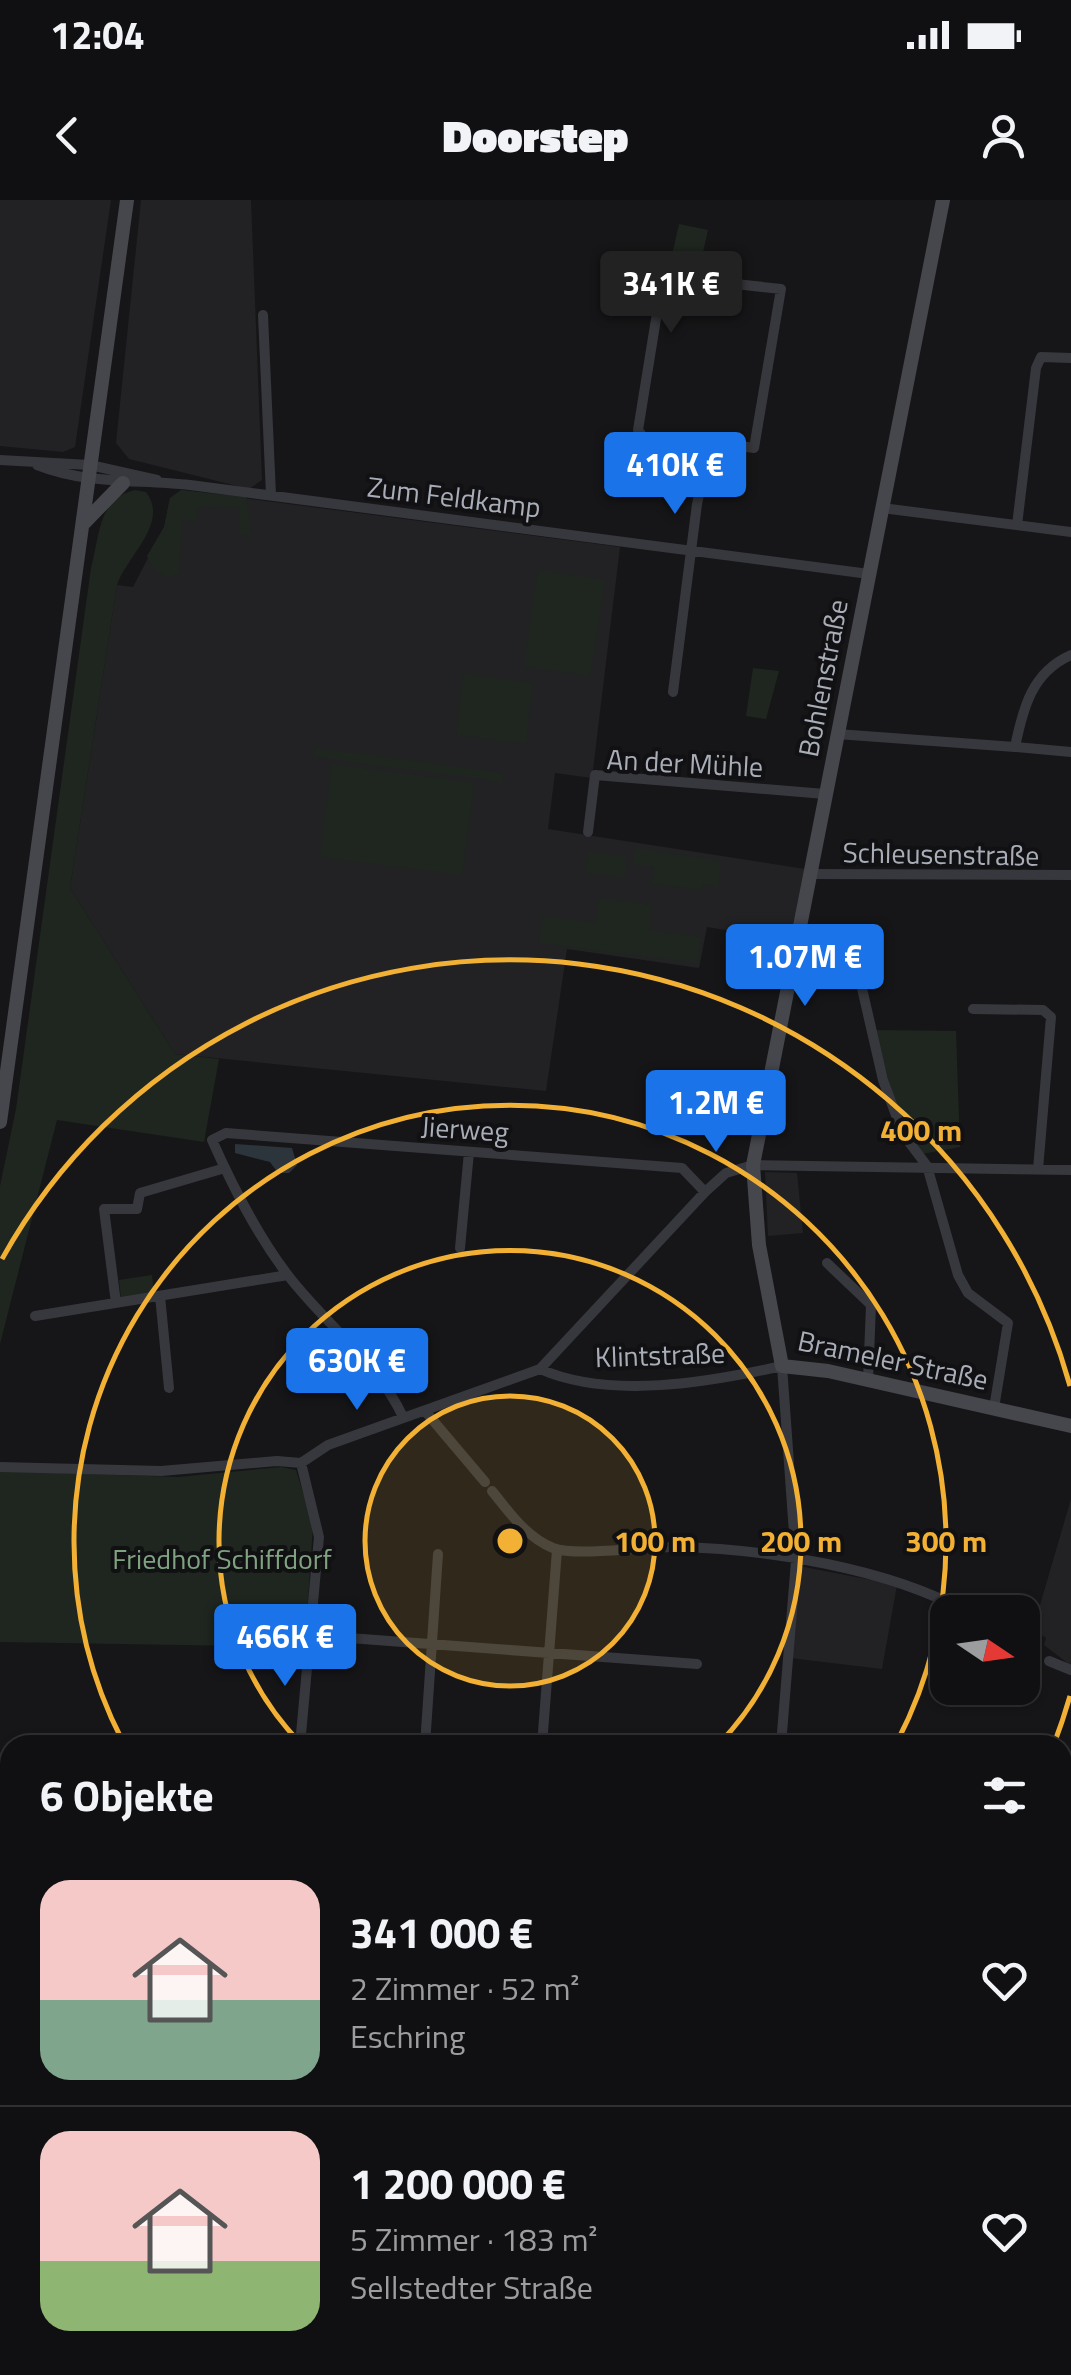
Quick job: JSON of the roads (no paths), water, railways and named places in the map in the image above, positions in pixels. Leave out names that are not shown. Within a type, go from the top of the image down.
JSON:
[{"type":"street","points":[[0,1122],[127,200]]},
{"type":"street","name":"Bohlenstraße","points":[[753,1165],[943,200]]},
{"type":"street","points":[[663,276],[782,289],[754,448],[711,442],[643,437],[638,430],[663,276]]},
{"type":"street","points":[[263,315],[271,496]]},
{"type":"street","points":[[1017,525],[1036,368],[1040,357],[1071,358]]},
{"type":"street","points":[[673,692],[711,442]]},
{"type":"street","points":[[0,460],[89,472]]},
{"type":"street","name":"Zum Feldkamp","points":[[89,472],[123,484],[164,482]]},
{"type":"street","name":"Zum Feldkamp","points":[[89,472],[868,574]]},
{"type":"street","points":[[82,524],[123,484]]},
{"type":"street","points":[[882,508],[1071,532]]},
{"type":"street","points":[[1015,746],[1022,712],[1037,680],[1055,662],[1071,655]]},
{"type":"street","points":[[837,734],[1071,752]]},
{"type":"street","name":"An der Mühle","points":[[588,832],[596,774],[826,794]]},
{"type":"street","name":"Schleusenstraße","points":[[810,874],[1071,875]]},
{"type":"street","points":[[800,925],[861,984],[883,1080],[903,1134],[927,1166],[958,1275],[968,1292],[1008,1323],[994,1408]]},
{"type":"street","points":[[974,1009],[1043,1010],[1051,1017],[1038,1170]]},
{"type":"street","name":"Jierweg","points":[[225,1168],[212,1140],[226,1133],[682,1168],[705,1192]]},
{"type":"street","points":[[460,1248],[469,1152]]},
{"type":"street","points":[[0,1467],[161,1471],[301,1463],[328,1445],[540,1368],[726,1172],[753,1165],[1071,1170]]},
{"type":"street","name":"Brameler Straße","points":[[753,1165],[760,1245],[782,1366],[868,1380],[1071,1426]]},
{"type":"street","points":[[116,1304],[104,1209],[137,1208],[140,1194],[225,1168],[256,1229],[288,1275],[373,1374],[403,1417]]},
{"type":"street","points":[[828,1263],[871,1305],[868,1380]]},
{"type":"street","points":[[36,1316],[288,1275]]},
{"type":"street","points":[[160,1296],[169,1388]]},
{"type":"street","points":[[781,1735],[796,1561],[782,1366]]},
{"type":"street","name":"Klintstraße","points":[[540,1368],[558,1377],[648,1383],[782,1366]]},
{"type":"street","points":[[426,1411],[528,1535],[557,1550],[676,1547],[796,1561],[899,1582],[930,1596]]},
{"type":"street","points":[[301,1463],[319,1537],[301,1735]]},
{"type":"street","points":[[543,1735],[557,1550]]},
{"type":"street","points":[[425,1735],[438,1554]]},
{"type":"street","points":[[309,1635],[697,1664]]},
{"type":"street","points":[[1050,1660],[1071,1670]]},
{"type":"park label","name":"Friedhof Schiffdorf","points":[[222,1559]]}]
